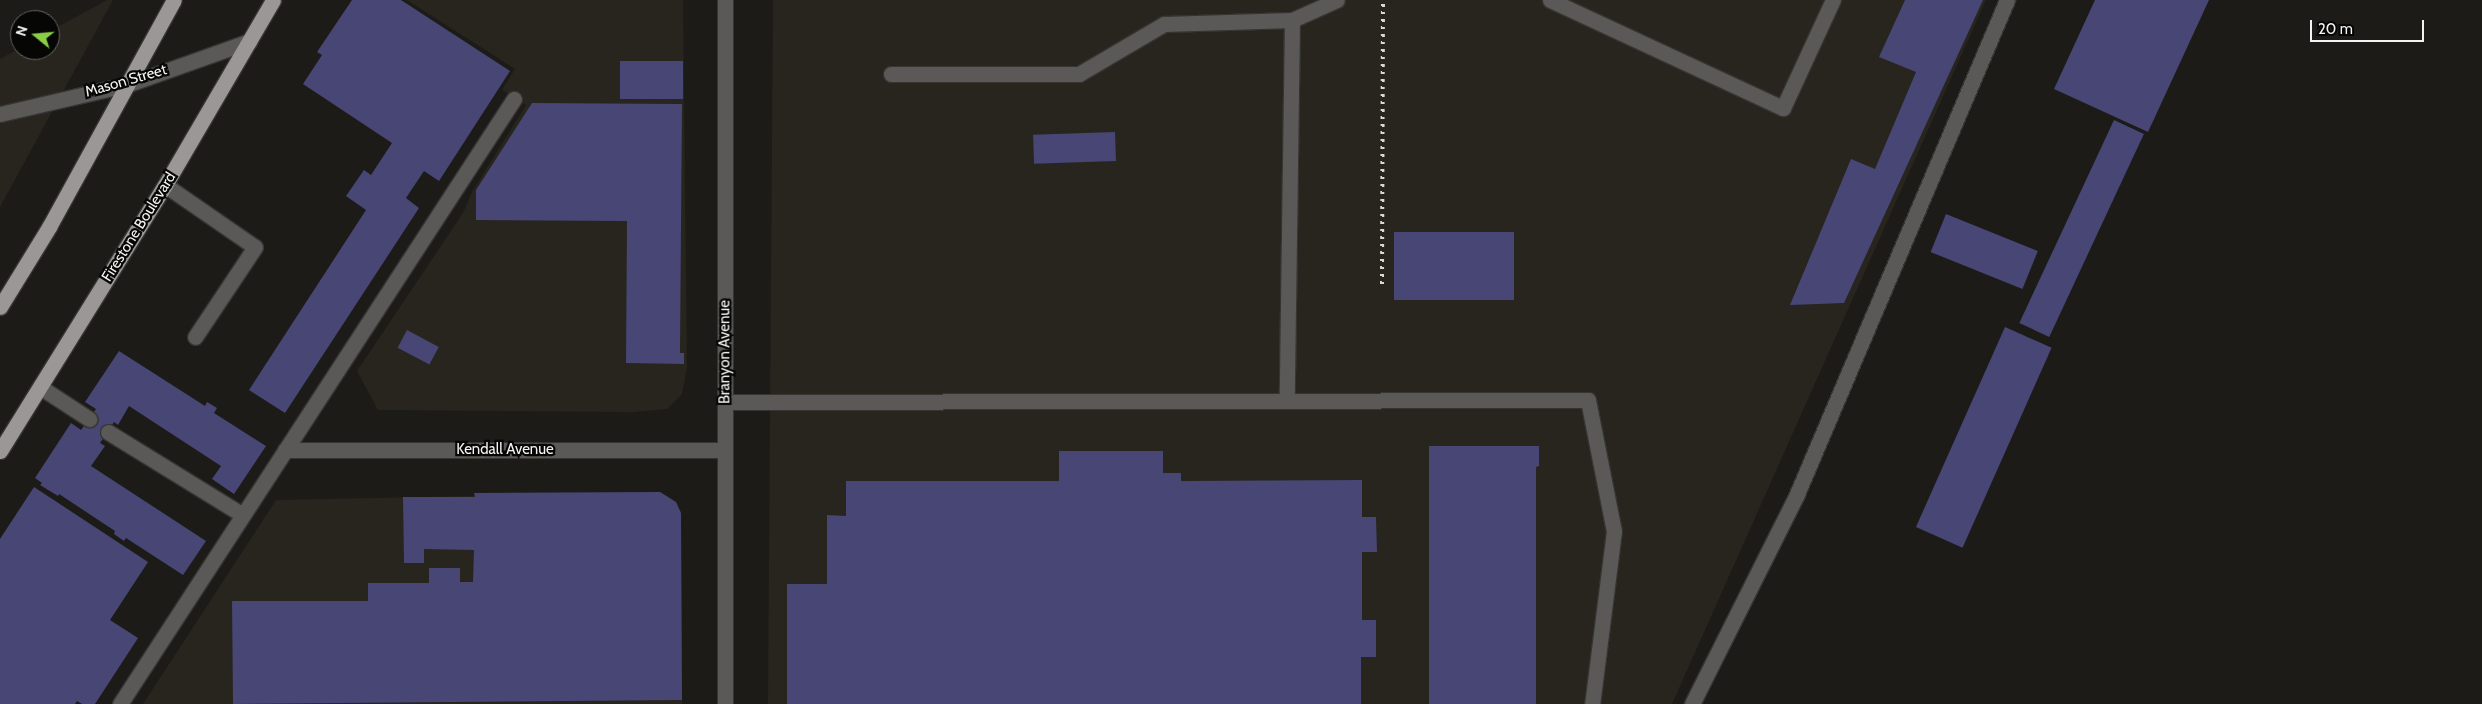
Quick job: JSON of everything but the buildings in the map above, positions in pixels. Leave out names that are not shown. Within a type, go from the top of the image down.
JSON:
[{"type":"main road","points":[[0,307],[48,228],[174,0]]},
{"type":"main road","name":"Firestone Boulevard","points":[[0,451],[165,185],[273,0]]},
{"type":"street","name":"Branyon Avenue","points":[[725,0],[725,704]]},
{"type":"street","points":[[891,74],[1079,74],[1164,24],[1292,20],[1337,0]]},
{"type":"street","points":[[1550,0],[1783,108],[1832,0]]},
{"type":"street","points":[[1692,704],[1797,494],[1882,288],[2007,0]]},
{"type":"street","points":[[1287,401],[1292,20]]},
{"type":"street","name":"Mason Street","points":[[0,114],[129,84],[250,41]]},
{"type":"street","points":[[120,704],[514,99]]},
{"type":"street","points":[[165,185],[255,247],[195,338]]},
{"type":"street","points":[[40,387],[89,419]]},
{"type":"street","points":[[726,402],[1588,400],[1614,531],[1592,704]]},
{"type":"street","points":[[108,432],[243,515]]},
{"type":"street","name":"Kendall Avenue","points":[[285,450],[725,450]]},
{"type":"shaded area","points":[[107,0],[113,0],[0,207],[0,59],[10,54],[10,60],[60,60],[60,26]]},
{"type":"shaded area","points":[[407,0],[683,0],[687,367],[682,394],[667,409],[633,412],[378,410],[357,371],[463,213],[472,192],[526,105],[502,90],[515,69]]},
{"type":"shaded area","points":[[773,0],[1986,0],[1672,704],[768,704]]},
{"type":"shaded area","points":[[660,492],[676,502],[681,513],[682,704],[143,704],[276,500]]},
{"type":"railway","points":[[1382,284],[1383,0]]}]
